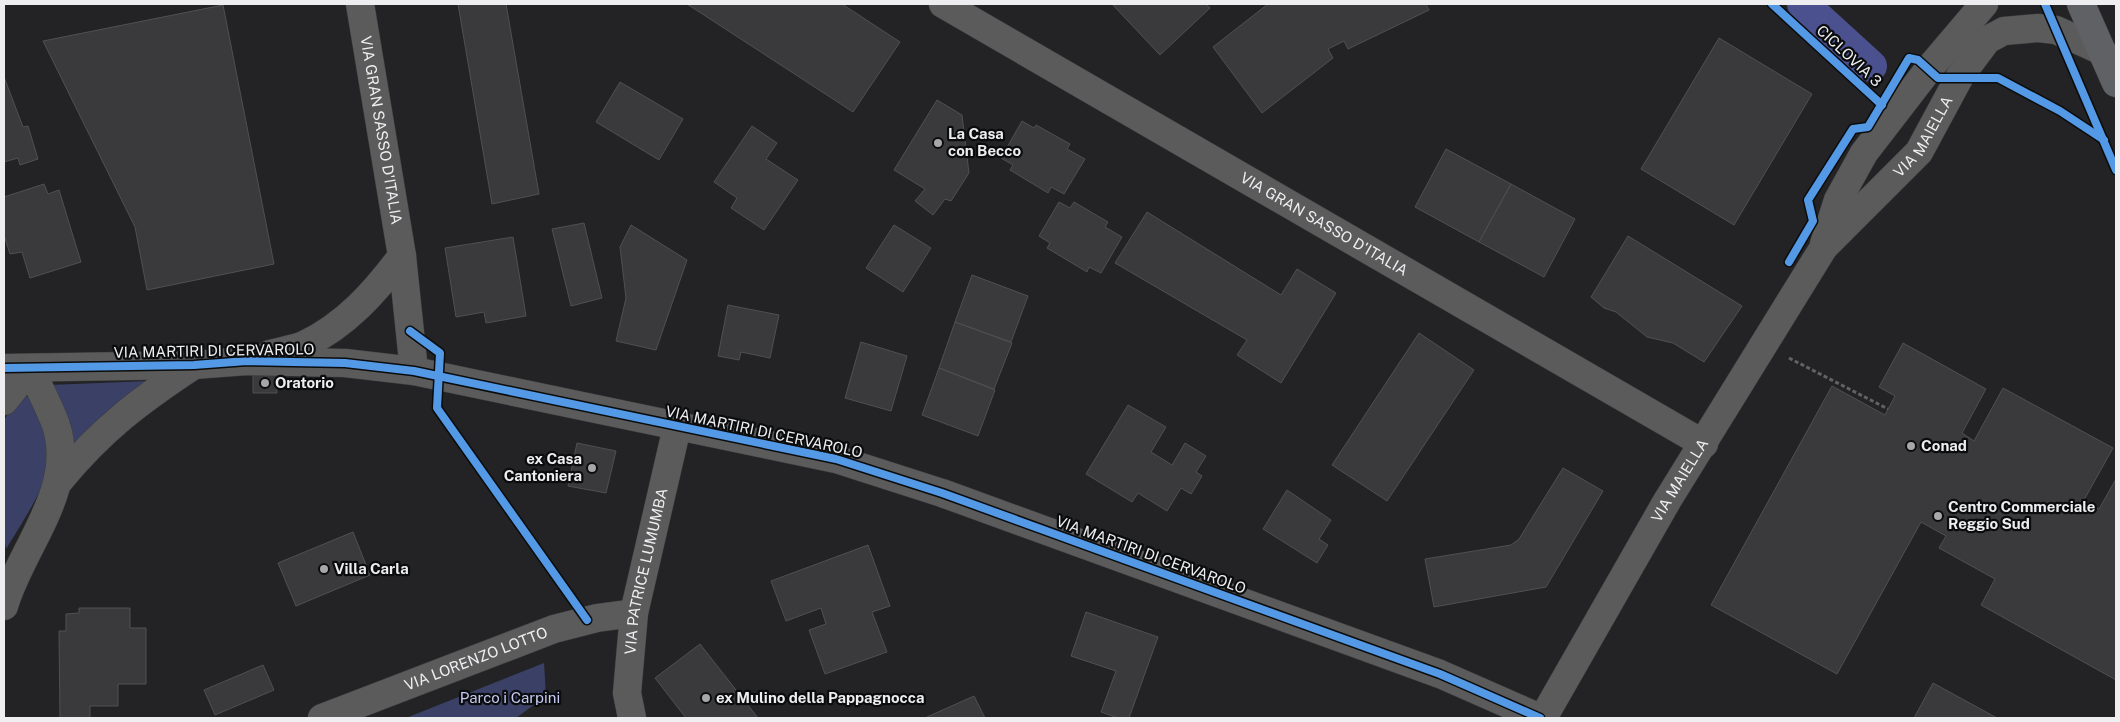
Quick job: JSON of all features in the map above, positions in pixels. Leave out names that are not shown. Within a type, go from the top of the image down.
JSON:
[{"type":"street","name":"VIA GRAN SASSO D'ITALIA","points":[[360,4],[402,256],[414,371]]},
{"type":"street","name":"VIA GRAN SASSO D'ITALIA","points":[[943,4],[1704,444]]},
{"type":"street","name":"VIA MAIELLA","points":[[1824,247],[1838,200],[1864,153],[1928,70],[1984,4]]},
{"type":"street","points":[[2081,4],[2116,83]]},
{"type":"street","name":"VIA MAIELLA","points":[[1541,718],[1667,501],[1704,444],[1824,247],[1919,152],[1960,76],[1987,40],[2004,31],[2023,28],[2056,30],[2102,51]]},
{"type":"street","points":[[247,361],[304,345],[341,322],[372,296],[402,256]]},
{"type":"street","name":"VIA MARTIRI DI CERVAROLO","points":[[4,368],[194,365],[247,361],[345,363],[414,371],[836,459],[942,492],[1440,674],[1541,718]]},
{"type":"street","points":[[4,600],[59,482],[86,449],[115,422],[194,365]]},
{"type":"street","points":[[4,401],[30,369],[56,426],[60,456],[59,482]]},
{"type":"street","name":"VIA PATRICE LUMUMBA","points":[[632,718],[627,694],[634,613],[678,427]]},
{"type":"street","name":"VIA LORENZO LOTTO","points":[[322,718],[554,629],[597,618],[634,613]]},
{"type":"path","points":[[1764,345],[1888,409]]},
{"type":"green space","points":[[149,381],[72,449],[71,424],[49,385]]},
{"type":"green space","points":[[24,396],[34,398],[40,412],[48,437],[50,462],[38,494],[6,549],[4,537],[4,420],[15,403]]},
{"type":"green space","name":"Parco i Carpini","points":[[544,663],[546,696],[516,718],[406,718]]},
{"type":"building","points":[[458,4],[506,4],[539,194],[492,204]]},
{"type":"building","points":[[687,4],[842,4],[900,42],[853,112]]},
{"type":"building","points":[[1112,4],[1206,4],[1210,8],[1160,55]]},
{"type":"building","points":[[1268,4],[1426,4],[1429,10],[1348,49],[1344,41],[1328,49],[1333,58],[1262,113],[1213,47]]},
{"type":"building","points":[[223,5],[274,264],[147,290],[135,227],[43,41]]},
{"type":"building","points":[[1719,38],[1812,94],[1734,225],[1641,169]]},
{"type":"building","points":[[4,77],[23,127],[28,126],[38,159],[20,165],[18,158],[4,162]]},
{"type":"building","points":[[620,82],[683,119],[659,160],[596,122]]},
{"type":"building","name":"La Casa con Becco","points":[[937,100],[962,115],[969,173],[951,201],[945,199],[933,215],[915,201],[925,189],[894,170]]},
{"type":"building","points":[[1022,121],[1034,128],[1036,125],[1070,144],[1067,149],[1085,159],[1064,194],[1051,187],[1048,193],[1010,170],[1013,165],[1001,158]]},
{"type":"building","points":[[752,126],[777,143],[766,159],[798,180],[764,230],[731,208],[737,198],[714,182]]},
{"type":"building","points":[[1446,149],[1511,184],[1479,242],[1415,207]]},
{"type":"building","points":[[44,184],[48,194],[59,190],[81,262],[30,278],[22,252],[10,254],[4,235],[4,197]]},
{"type":"building","points":[[1511,184],[1575,219],[1544,277],[1479,242]]},
{"type":"building","points":[[1059,202],[1070,208],[1074,202],[1108,222],[1105,227],[1122,237],[1101,273],[1089,267],[1087,272],[1047,248],[1050,243],[1039,236]]},
{"type":"building","points":[[1147,212],[1281,295],[1297,269],[1336,293],[1281,383],[1237,355],[1247,340],[1115,263]]},
{"type":"building","points":[[584,223],[602,298],[571,306],[552,229]]},
{"type":"building","points":[[631,225],[687,260],[656,350],[616,341],[626,298],[620,247]]},
{"type":"building","points":[[894,225],[931,248],[903,292],[866,268]]},
{"type":"building","points":[[1628,236],[1742,306],[1704,362],[1673,343],[1647,337],[1616,312],[1604,308],[1591,297]]},
{"type":"building","points":[[513,237],[526,316],[486,323],[484,312],[456,317],[445,248]]},
{"type":"building","points":[[972,275],[1028,296],[1011,342],[955,322]]},
{"type":"building","points":[[728,305],[779,315],[770,358],[741,352],[739,360],[718,356]]},
{"type":"building","points":[[955,322],[1012,343],[994,389],[939,368]]},
{"type":"building","points":[[1419,333],[1474,370],[1387,501],[1332,465]]},
{"type":"building","points":[[861,342],[907,356],[891,411],[845,398]]},
{"type":"building","name":"Centro Commerciale Reggio Sud","points":[[1903,343],[1986,389],[1962,433],[1974,441],[2003,388],[2113,448],[2084,500],[2099,509],[2116,479],[2116,680],[1981,605],[1995,579],[1939,548],[1946,536],[1921,522],[1837,674],[1711,605],[1832,386],[1885,415],[1895,396],[1879,387]]},
{"type":"building","points":[[939,368],[995,390],[978,436],[922,415]]},
{"type":"building","name":"Oratorio","points":[[253,373],[276,373],[277,393],[253,393]]},
{"type":"building","points":[[1128,405],[1166,427],[1151,452],[1172,465],[1185,443],[1206,456],[1196,472],[1202,476],[1191,494],[1181,488],[1167,511],[1138,493],[1132,502],[1086,474]]},
{"type":"building","name":"ex Casa Cantoniera","points":[[577,443],[616,451],[606,493],[568,486]]},
{"type":"building","points":[[1563,468],[1603,491],[1546,587],[1434,607],[1425,559],[1511,545],[1519,539]]},
{"type":"building","points":[[1287,490],[1331,520],[1319,539],[1328,545],[1317,563],[1263,529]]},
{"type":"building","name":"Villa Carla","points":[[353,532],[370,575],[296,606],[278,563]]},
{"type":"building","points":[[868,545],[890,606],[872,612],[887,652],[825,674],[809,630],[826,624],[821,608],[786,621],[771,581]]},
{"type":"building","points":[[79,608],[130,608],[130,628],[146,628],[146,684],[118,684],[118,706],[90,706],[90,718],[60,718],[59,631],[66,631],[66,614],[79,613]]},
{"type":"building","points":[[1086,612],[1158,637],[1129,718],[1118,718],[1101,712],[1116,671],[1071,656]]},
{"type":"building","name":"ex Mulino della Pappagnocca","points":[[700,644],[758,718],[686,718],[655,678]]},
{"type":"building","points":[[263,665],[274,690],[215,715],[204,690]]},
{"type":"building","points":[[1933,683],[1997,718],[1914,718]]},
{"type":"building","points":[[974,696],[985,718],[927,717]]},
{"type":"waterway","points":[[1803,4],[1871,66]]},
{"type":"cycle path","name":"CICLOVIA 3","points":[[1772,4],[1882,105]]},
{"type":"cycle path","points":[[2045,4],[2116,170]]},
{"type":"cycle path","points":[[1789,262],[1813,221],[1808,200],[1853,129],[1868,127],[1909,58],[1918,60],[1938,78],[1998,78],[2060,111],[2104,140]]},
{"type":"cycle path","points":[[410,331],[440,353],[437,408],[587,620]]},
{"type":"cycle path","points":[[4,368],[194,365],[247,361],[345,363],[414,371],[836,459],[942,493],[1440,674],[1540,718]]},
{"type":"place","name":"La Casa con Becco","points":[[938,143]]},
{"type":"place","name":"Oratorio","points":[[265,383]]},
{"type":"place","name":"Conad","points":[[1911,446]]},
{"type":"place","name":"ex Casa Cantoniera","points":[[592,468]]},
{"type":"place","name":"Centro Commerciale Reggio Sud","points":[[1938,516]]},
{"type":"place","name":"Villa Carla","points":[[324,569]]},
{"type":"place","name":"ex Mulino della Pappagnocca","points":[[706,698]]}]
